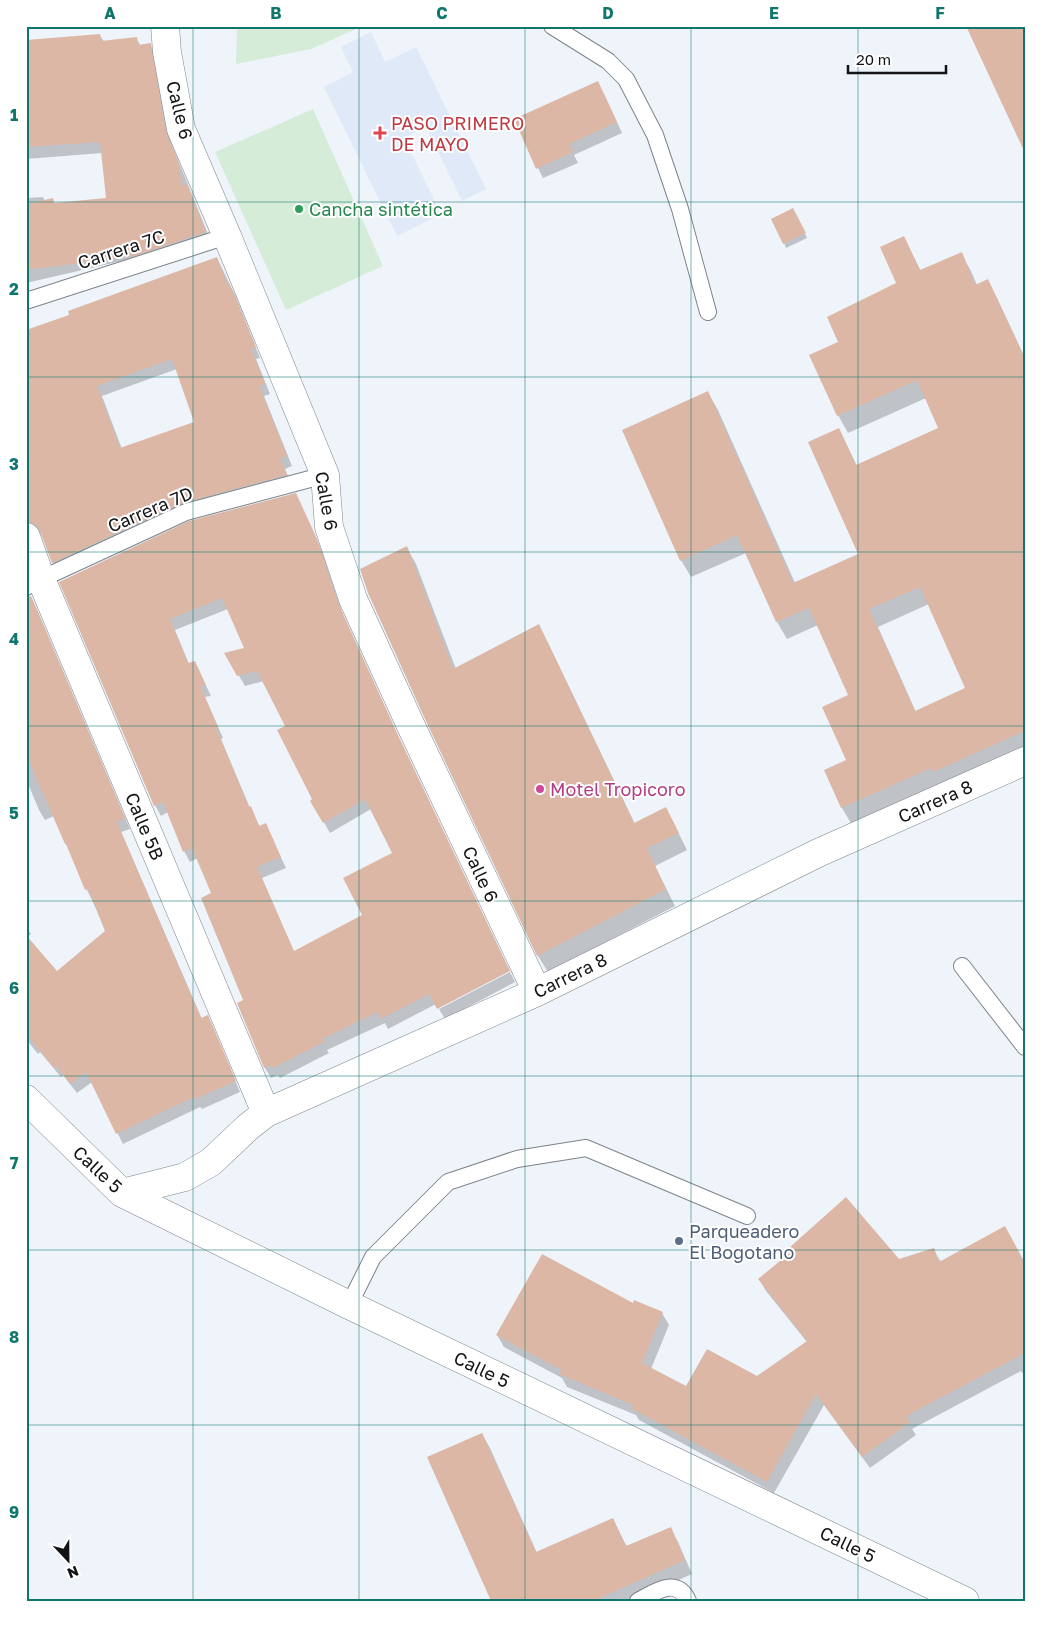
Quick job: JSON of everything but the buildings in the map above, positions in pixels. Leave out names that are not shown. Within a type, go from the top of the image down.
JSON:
[{"type":"street","name":"Calle 6","points":[[165,26],[167,52],[181,129],[325,475],[329,527],[353,599],[537,992]]},
{"type":"street","name":"Calle 5B","points":[[26,537],[34,583],[266,1113]]},
{"type":"street","name":"Carrera 8","points":[[122,1193],[185,1178],[211,1162],[248,1127],[266,1113],[537,992],[818,853],[1025,761]]},
{"type":"street","name":"Calle 5","points":[[26,1099],[122,1193],[349,1305],[966,1601]]},
{"type":"lane","points":[[552,26],[608,61],[626,79],[655,135],[680,209],[708,312]]},
{"type":"lane","name":"Carrera 7C","points":[[26,301],[227,236]]},
{"type":"lane","name":"Carrera 7D","points":[[34,583],[186,512],[325,475]]},
{"type":"lane","points":[[962,966],[1025,1047]]},
{"type":"lane","points":[[349,1305],[373,1256],[448,1182],[517,1159],[586,1148],[746,1216]]},
{"type":"lane","points":[[638,1601],[666,1587],[679,1588],[688,1601]]},
{"type":"shaded area","name":"PASO PRIMERO DE MAYO","points":[[371,32],[385,62],[416,47],[486,189],[462,201],[426,127],[404,138],[441,214],[397,236],[324,87],[353,72],[341,47]]},
{"type":"green space","points":[[237,26],[363,26],[311,49],[236,64]]},
{"type":"green space","name":"Cancha sintética","points":[[313,109],[383,266],[286,310],[215,152]]},
{"type":"place","name":"PASO PRIMERO DE MAYO","points":[[380,133]]},
{"type":"place","name":"Cancha sintética","points":[[299,209]]},
{"type":"place","name":"Motel Tropicoro","points":[[540,789]]},
{"type":"place","name":"Parqueadero El Bogotano","points":[[679,1241]]}]
